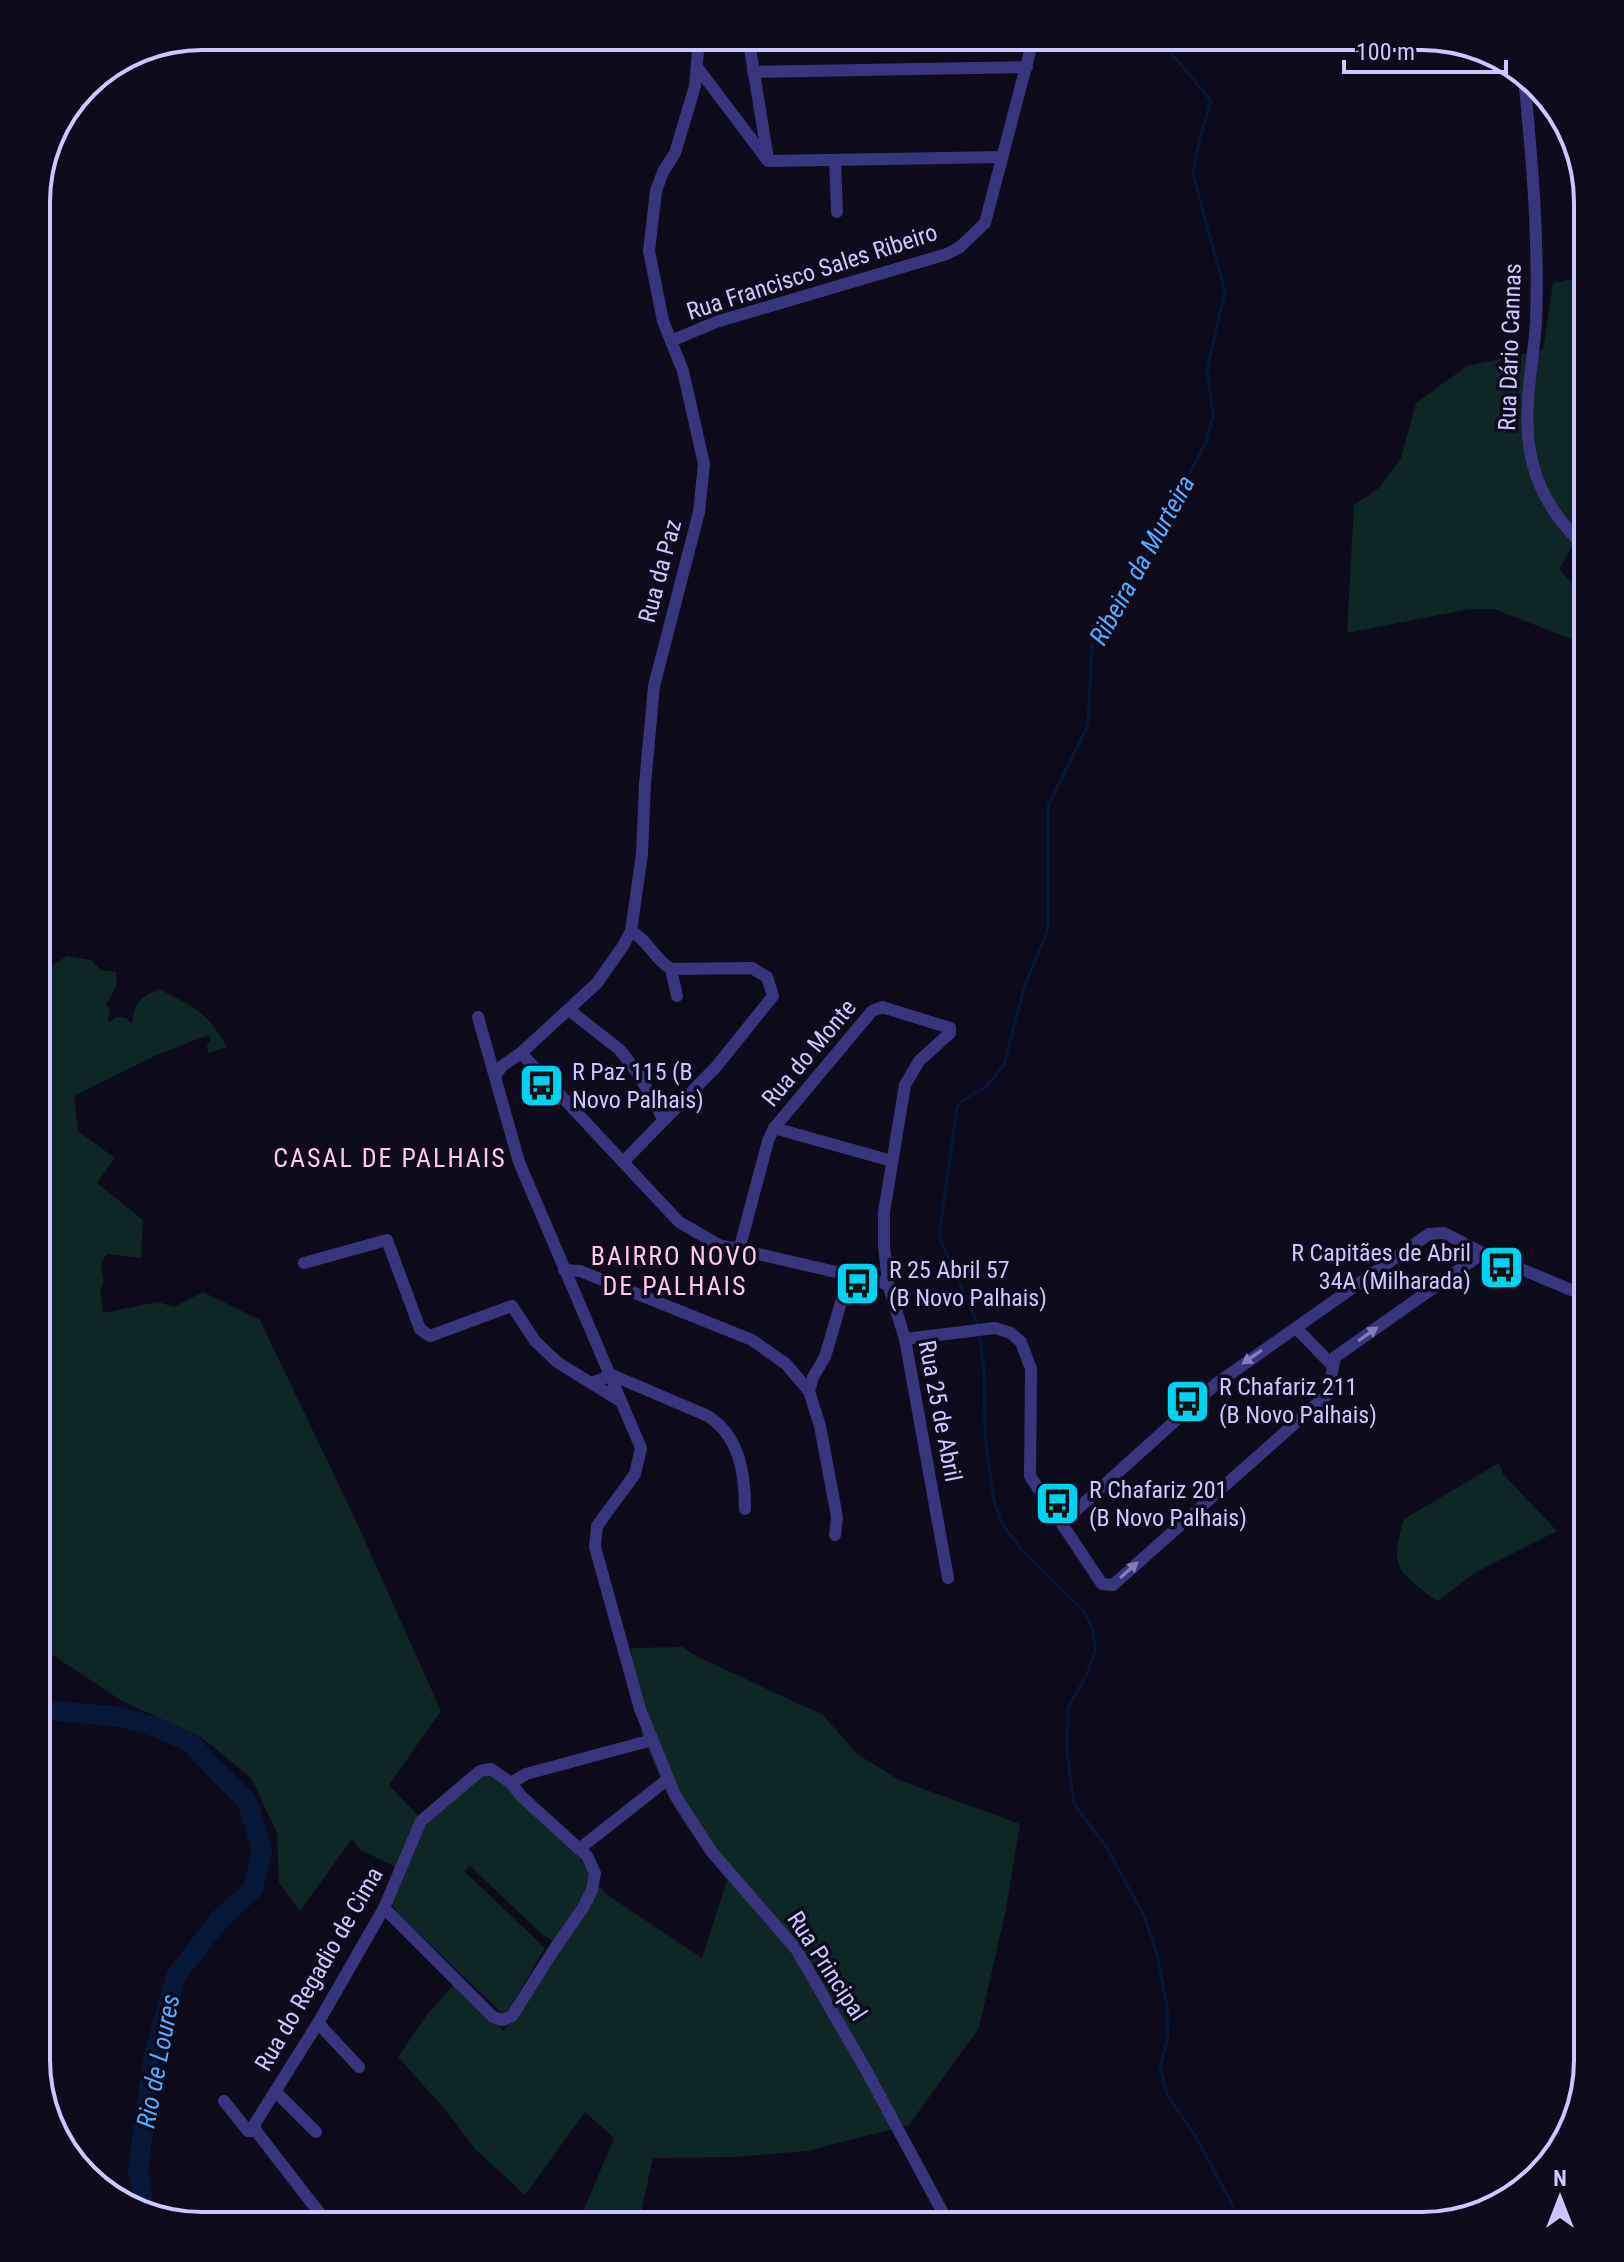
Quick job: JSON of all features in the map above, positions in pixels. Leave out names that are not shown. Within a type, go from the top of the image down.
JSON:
[{"type":"street","name":"Rua da Paz","points":[[495,1076],[502,1066],[521,1053],[597,983],[631,931],[642,854],[654,686],[699,512],[704,464],[683,371],[663,321],[649,251],[652,211],[663,172],[681,136],[695,86],[696,50]]},
{"type":"street","points":[[750,50],[768,161]]},
{"type":"street","name":"Rua Francisco Sales Ribeiro","points":[[671,341],[716,322],[947,254],[971,237],[985,223],[1031,50]]},
{"type":"street","points":[[697,67],[768,161]]},
{"type":"street","points":[[753,72],[1027,67]]},
{"type":"street","name":"Rua Dário Cannas","points":[[1525,91],[1533,182],[1536,320],[1525,425],[1533,466],[1546,503],[1574,535]]},
{"type":"street","points":[[768,161],[1002,157]]},
{"type":"street","points":[[835,160],[837,212]]},
{"type":"street","points":[[623,1162],[716,1067],[773,996],[767,977],[752,968],[671,969],[663,964],[641,937],[631,931]]},
{"type":"street","points":[[671,969],[677,996]]},
{"type":"street","name":"Rua do Monte","points":[[739,1250],[774,1128],[877,1008],[942,1024],[950,1028],[950,1033]]},
{"type":"street","points":[[569,1010],[620,1050],[639,1075],[664,1120]]},
{"type":"street","name":"Rua Principal","points":[[478,1017],[519,1162],[641,1448],[635,1474],[597,1526],[595,1547],[640,1709],[652,1740],[668,1779],[711,1851],[796,1949],[895,2121],[943,2212]]},
{"type":"street","name":"Rua 25 de Abril","points":[[948,1578],[905,1339],[888,1284],[884,1212],[905,1085],[919,1061],[950,1033]]},
{"type":"street","points":[[521,1053],[679,1222],[719,1245],[888,1284]]},
{"type":"street","points":[[774,1128],[892,1161]]},
{"type":"street","points":[[1062,1523],[1216,1384],[1429,1234],[1444,1233],[1574,1291]]},
{"type":"street","points":[[304,1263],[387,1240],[420,1329],[430,1336],[512,1306],[535,1341],[557,1362],[620,1401]]},
{"type":"street","points":[[905,1339],[986,1329],[1011,1333],[1021,1342],[1031,1369],[1030,1476],[1102,1584],[1113,1585],[1328,1394],[1335,1357],[1483,1253]]},
{"type":"street","points":[[564,1270],[580,1271],[752,1340],[786,1364],[809,1391],[820,1426],[837,1517],[835,1535]]},
{"type":"street","points":[[809,1391],[825,1357],[849,1275]]},
{"type":"street","points":[[1296,1328],[1332,1365]]},
{"type":"street","points":[[786,1364],[818,1367]]},
{"type":"street","points":[[591,1383],[612,1375],[719,1423],[738,1452],[745,1482],[745,1509]]},
{"type":"street","points":[[384,1908],[493,2017],[503,2020],[512,2016],[583,1908],[592,1890],[595,1873],[587,1856],[521,1796],[511,1783],[526,1774],[652,1740]]},
{"type":"street","name":"Rua do Regadio de Cima","points":[[256,2131],[254,2125],[318,2023],[384,1908],[421,1821],[480,1771],[491,1769],[511,1783]]},
{"type":"street","points":[[579,1849],[668,1779]]},
{"type":"street","points":[[318,2023],[359,2067]]},
{"type":"street","points":[[275,2091],[316,2132]]},
{"type":"street","points":[[224,2101],[248,2131],[256,2131],[319,2212]]},
{"type":"green space","points":[[1574,279],[1574,544],[1559,569],[1574,585],[1574,640],[1494,609],[1470,609],[1347,633],[1354,505],[1379,488],[1401,458],[1416,403],[1467,366],[1543,350],[1553,283]]},
{"type":"green space","points":[[67,956],[91,960],[101,970],[116,972],[117,985],[106,1005],[109,1007],[107,1019],[110,1022],[116,1017],[126,1018],[132,1024],[139,1002],[159,989],[199,1011],[213,1025],[227,1047],[208,1053],[207,1045],[211,1040],[208,1035],[155,1056],[74,1096],[78,1131],[115,1158],[97,1183],[143,1220],[141,1258],[107,1254],[101,1263],[103,1313],[158,1302],[174,1307],[203,1292],[260,1320],[356,1521],[441,1711],[389,1785],[420,1818],[481,1772],[496,1776],[572,1848],[606,1894],[702,1958],[727,1880],[669,1798],[642,1735],[631,1648],[683,1647],[698,1657],[823,1715],[857,1754],[899,1780],[1020,1824],[1006,1909],[979,2028],[909,2125],[807,2151],[736,2157],[653,2158],[641,2212],[583,2212],[614,2138],[585,2112],[525,2195],[475,2149],[444,2108],[398,2057],[426,2016],[456,1982],[504,2031],[560,1946],[543,1935],[470,1866],[464,1871],[545,1948],[505,2016],[397,1913],[390,1900],[396,1867],[360,1850],[352,1839],[300,1911],[279,1883],[277,1833],[251,1778],[201,1737],[122,1701],[50,1653],[50,967]]},
{"type":"green space","points":[[1499,1463],[1503,1474],[1557,1531],[1476,1572],[1438,1601],[1411,1580],[1399,1565],[1397,1547],[1404,1519]]},
{"type":"waterway","name":"Ribeira da Murteira","points":[[978,1325],[939,1236],[957,1108],[962,1101],[987,1086],[1004,1065],[1024,988],[1048,929],[1048,806],[1088,725],[1092,645],[1113,606],[1136,576],[1206,442],[1213,415],[1207,370],[1225,292],[1193,174],[1211,101],[1169,50]]},
{"type":"waterway","name":"Ribeira da Murteira","points":[[979,1332],[984,1370],[985,1436],[994,1500],[1001,1522],[1022,1550],[1085,1612],[1093,1631],[1095,1651],[1087,1674],[1068,1708],[1067,1752],[1074,1804],[1107,1848],[1145,1918],[1157,1954],[1167,2007],[1168,2038],[1160,2067],[1167,2094],[1196,2137],[1233,2206],[1231,2212]]},
{"type":"waterway","name":"Rio de Loures","points":[[50,1710],[121,1717],[158,1728],[189,1742],[247,1801],[262,1850],[253,1889],[219,1920],[176,1976],[153,2059],[138,2170],[143,2200]]},
{"type":"place","name":"R Paz 115 (B Novo Palhais)","points":[[541,1086]]},
{"type":"place","name":"R Capitães de Abril 34A (Milharada)","points":[[1502,1267]]},
{"type":"place","name":"R 25 Abril 57 (B Novo Palhais)","points":[[858,1284]]},
{"type":"place","name":"R Chafariz 211 (B Novo Palhais)","points":[[1188,1401]]},
{"type":"place","name":"R Chafariz 201 (B Novo Palhais)","points":[[1058,1504]]},
{"type":"district","name":"CASAL DE PALHAIS","points":[[390,1158]]},
{"type":"district","name":"BAIRRO NOVO DE PALHAIS","points":[[675,1271]]}]
